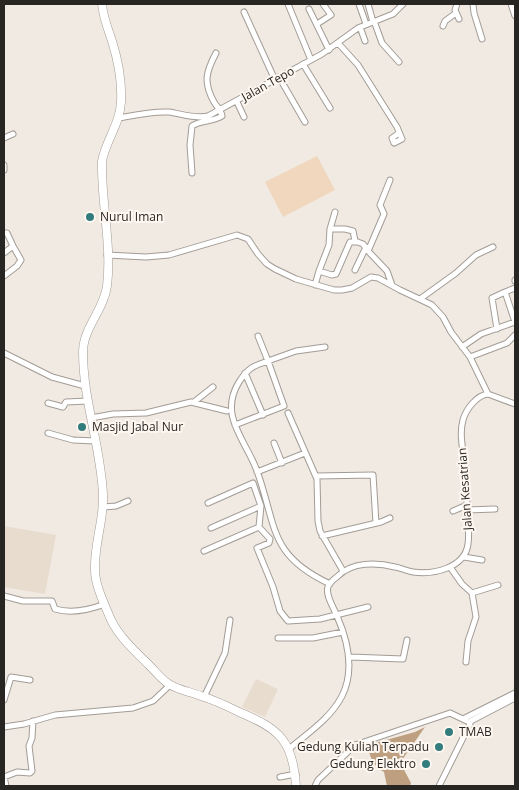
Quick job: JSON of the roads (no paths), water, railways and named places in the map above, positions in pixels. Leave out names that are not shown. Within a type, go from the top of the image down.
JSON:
[{"type":"highway","points":[[102,4],[104,20],[112,43],[119,79],[121,102],[119,118],[102,161],[107,255],[106,292],[84,342],[85,386],[102,479],[103,507],[95,570],[100,591],[116,629],[125,641],[170,685],[204,696],[264,723],[281,738],[289,749],[295,765],[296,786]]},
{"type":"street","points":[[288,4],[311,60]]},
{"type":"street","points":[[318,24],[331,15],[323,4]]},
{"type":"street","points":[[359,4],[366,24]]},
{"type":"street","points":[[368,4],[382,43],[399,62]]},
{"type":"street","points":[[458,4],[455,8],[459,19]]},
{"type":"street","points":[[473,4],[482,39]]},
{"type":"street","points":[[511,4],[515,16]]},
{"type":"street","name":"Jalan Tepo","points":[[119,118],[153,112],[205,117],[236,102],[329,50],[360,27],[393,14],[400,5]]},
{"type":"street","points":[[309,8],[329,50]]},
{"type":"street","points":[[244,12],[277,79],[305,122]]},
{"type":"street","points":[[443,26],[445,21],[456,13]]},
{"type":"street","points":[[360,27],[365,41]]},
{"type":"street","points":[[338,43],[358,65],[399,133]]},
{"type":"street","points":[[192,173],[190,145],[192,126],[196,123],[221,118],[220,110],[214,102],[206,81],[207,72],[216,53]]},
{"type":"street","points":[[302,64],[330,108]]},
{"type":"street","points":[[236,102],[244,117]]},
{"type":"street","points":[[4,138],[13,134]]},
{"type":"street","points":[[4,165],[4,170]]},
{"type":"street","points":[[355,270],[384,214],[380,205],[390,180]]},
{"type":"street","points":[[315,285],[329,245],[330,229],[335,212]]},
{"type":"street","points":[[330,229],[352,231],[354,239],[367,249],[387,271],[392,286]]},
{"type":"street","points":[[4,233],[10,238],[21,260],[17,266],[4,276]]},
{"type":"street","points":[[107,255],[146,257],[168,255],[237,234],[248,239],[261,258],[275,270],[315,285],[342,290],[352,288],[373,277],[380,278],[438,310],[470,358],[488,394],[515,404]]},
{"type":"street","points":[[320,271],[332,275],[336,274],[350,242],[358,242]]},
{"type":"street","points":[[4,253],[13,246]]},
{"type":"street","points":[[420,299],[456,273],[476,254],[494,247]]},
{"type":"street","points":[[497,329],[492,298],[515,288]]},
{"type":"street","points":[[462,347],[481,334],[515,322],[504,292]]},
{"type":"street","points":[[470,358],[506,343],[515,335]]},
{"type":"street","points":[[235,426],[284,405],[258,336]]},
{"type":"street","points":[[326,347],[296,351],[251,367],[245,373],[231,399],[231,410],[235,426],[250,453],[257,472],[274,531],[286,553],[304,570],[330,584]]},
{"type":"street","points":[[4,353],[52,378],[85,386]]},
{"type":"street","points":[[245,373],[263,415]]},
{"type":"street","points":[[194,402],[213,387]]},
{"type":"street","name":"Jalan Kesatrian","points":[[464,557],[468,541],[462,433],[463,420],[474,402],[488,394]]},
{"type":"street","points":[[48,403],[63,408],[66,402],[88,401]]},
{"type":"street","points":[[91,418],[113,414],[144,413],[187,402],[194,402],[227,411]]},
{"type":"street","points":[[288,413],[316,476],[318,521],[322,536],[343,571]]},
{"type":"street","points":[[48,433],[73,440],[95,442]]},
{"type":"street","points":[[274,443],[282,463]]},
{"type":"street","points":[[257,472],[305,453]]},
{"type":"street","points":[[316,476],[373,474],[376,523]]},
{"type":"street","points":[[208,503],[253,483],[262,512],[259,527]]},
{"type":"street","points":[[103,507],[116,506],[128,501]]},
{"type":"street","points":[[211,528],[261,506]]},
{"type":"street","points":[[453,511],[467,507],[495,509]]},
{"type":"street","points":[[322,536],[390,518]]},
{"type":"street","points":[[204,551],[259,527]]},
{"type":"street","points":[[259,527],[270,539],[269,543],[257,548],[273,587],[280,611],[288,621],[318,620],[368,607]]},
{"type":"street","points":[[289,749],[322,722],[336,705],[346,686],[350,657],[328,591],[330,584],[343,571],[356,566],[373,564],[418,572],[432,571],[450,566],[464,557],[482,560]]},
{"type":"street","points":[[450,566],[462,584],[472,594],[476,617],[468,641],[466,662]]},
{"type":"street","points":[[472,594],[498,585]]},
{"type":"street","points":[[4,596],[24,601],[52,601],[55,609],[65,611],[82,610],[105,604]]},
{"type":"street","points":[[204,696],[225,653],[230,620]]},
{"type":"street","points":[[278,638],[313,638],[343,632]]},
{"type":"street","points":[[350,657],[403,659],[407,640]]},
{"type":"street","points":[[4,700],[11,674],[30,680]]},
{"type":"street","points":[[4,727],[55,715],[133,708],[154,701],[170,685]]},
{"type":"street","points":[[466,720],[515,693]]},
{"type":"street","points":[[466,720],[515,698]]},
{"type":"street","points":[[315,786],[318,780],[350,748],[361,741],[447,713],[454,714],[466,720],[469,726],[439,786]]},
{"type":"street","points":[[6,786],[4,777],[17,772],[30,773],[32,771],[29,746],[32,738],[33,721]]},
{"type":"street","points":[[280,777],[296,774]]},
{"type":"place","name":"Nurul Iman","points":[[90,217]]},
{"type":"place","name":"Masjid Jabal Nur","points":[[82,427]]},
{"type":"place","name":"TMAB","points":[[449,732]]},
{"type":"place","name":"Gedung Kuliah Terpadu","points":[[439,747]]},
{"type":"place","name":"Gedung Elektro","points":[[426,764]]}]
